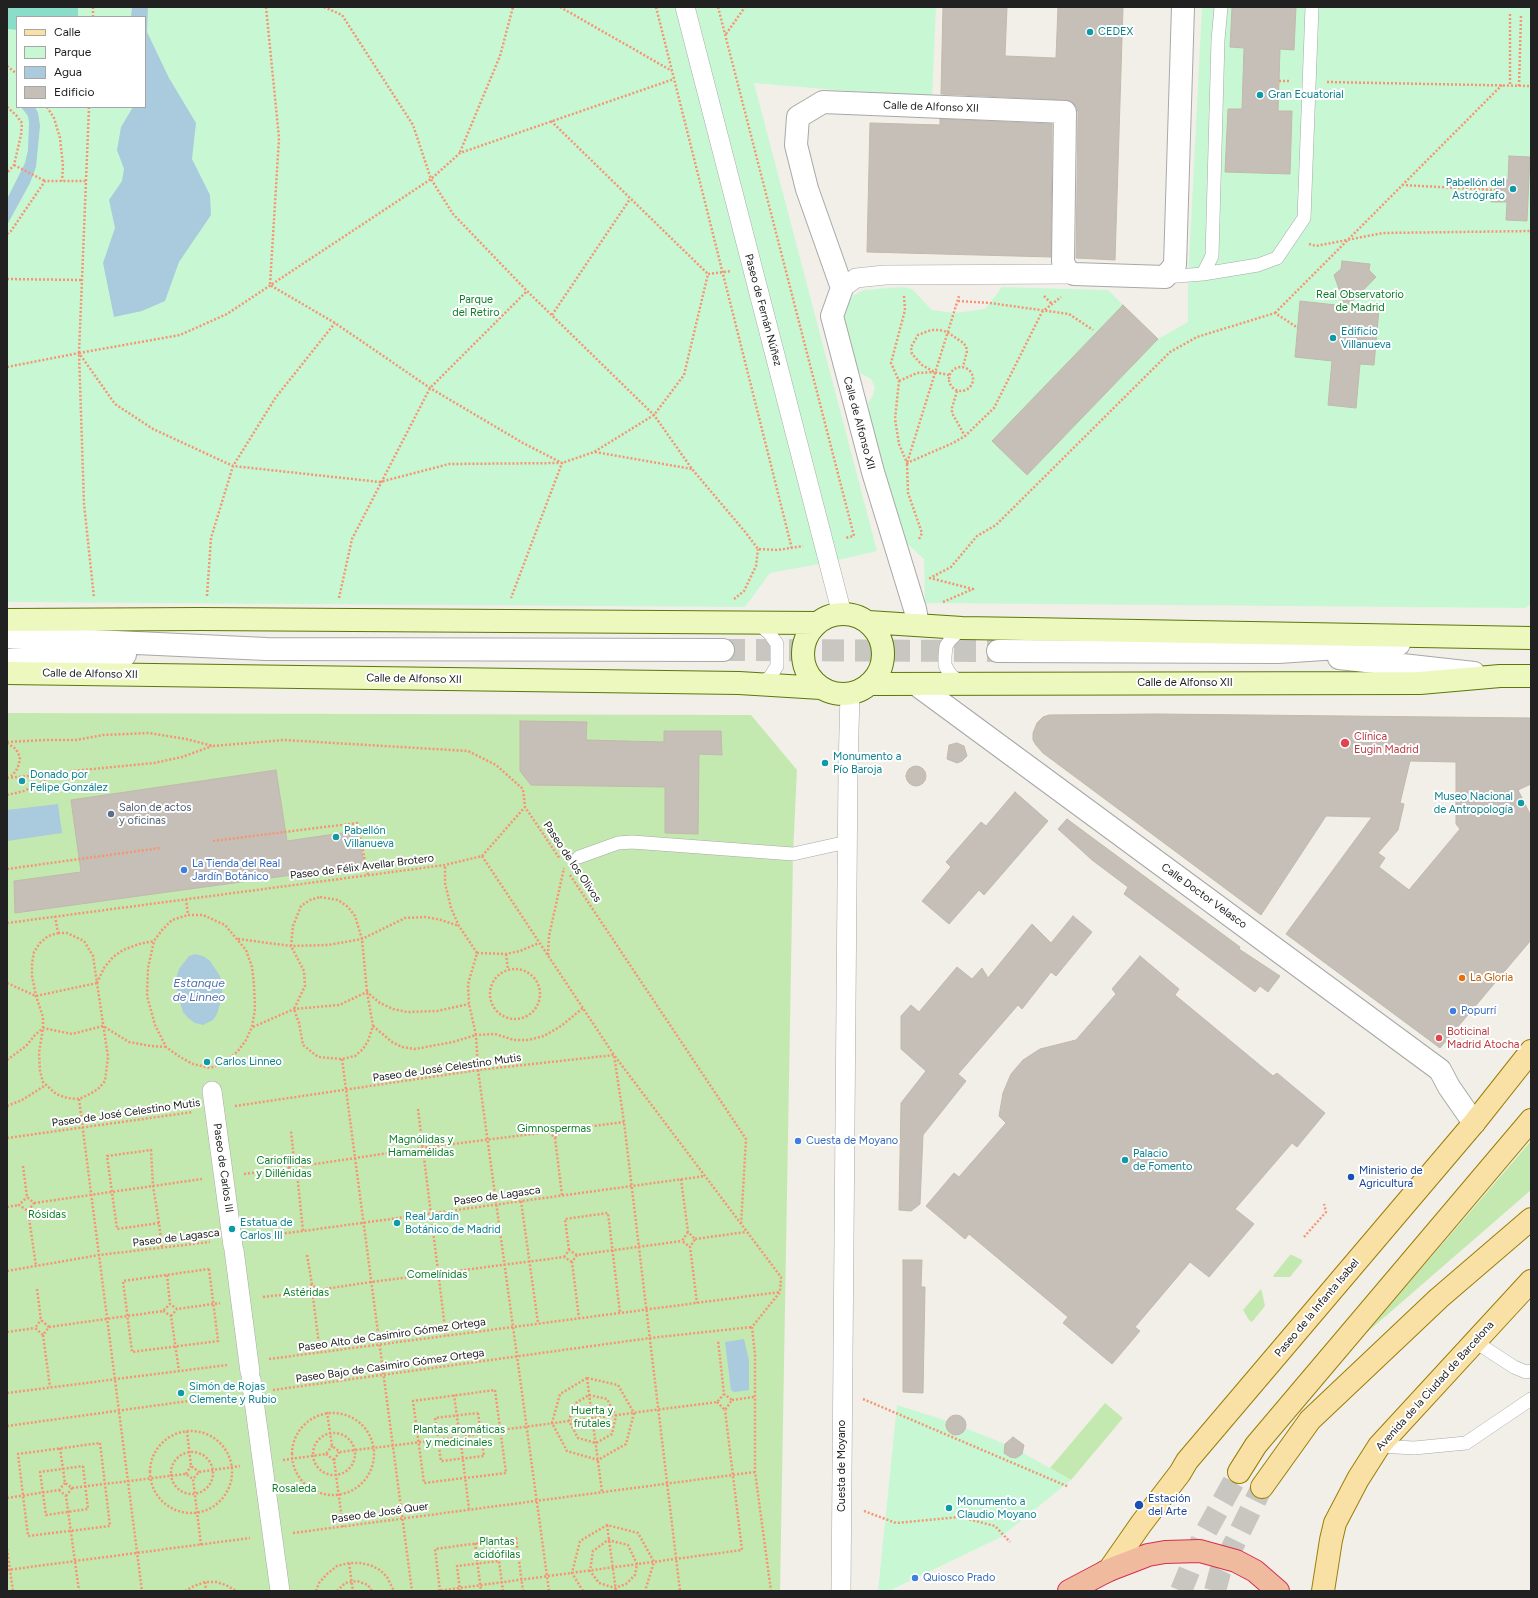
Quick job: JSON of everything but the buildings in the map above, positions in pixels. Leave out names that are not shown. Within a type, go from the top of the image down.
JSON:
[{"type":"highway","points":[[1069,1591],[1107,1571],[1148,1555],[1165,1552],[1200,1551],[1236,1561],[1255,1571],[1278,1591]]},
{"type":"highway","points":[[1088,1591],[1107,1571]]},
{"type":"main road","name":"Calle de Alfonso XII","points":[[7,620],[200,619],[817,623],[829,616],[842,614],[856,616],[868,622],[962,628],[1531,638]]},
{"type":"main road","points":[[868,622],[878,636],[882,652],[881,664],[878,672],[869,684]]},
{"type":"main road","points":[[817,623],[806,638],[803,654],[807,671],[813,681],[821,688]]},
{"type":"main road","name":"Calle de Alfonso XII","points":[[7,673],[759,684],[821,688],[834,693],[850,693],[869,684],[1420,683],[1500,676],[1531,676]]},
{"type":"main road","name":"Paseo de la Infanta Isabel","points":[[1107,1571],[1180,1473],[1187,1461],[1474,1123],[1531,1051]]},
{"type":"main road","points":[[1239,1472],[1256,1445],[1531,1120]]},
{"type":"main road","points":[[1262,1487],[1310,1420],[1439,1298],[1531,1219]]},
{"type":"main road","name":"Avenida de la Ciudad de Barcelona","points":[[1323,1591],[1335,1523],[1358,1479],[1379,1446],[1474,1341],[1531,1281]]},
{"type":"street","name":"Paseo de Fernán Núñez","points":[[685,7],[842,614]]},
{"type":"street","points":[[842,288],[856,278],[901,275],[1074,274],[1165,277],[1175,265],[1183,7]]},
{"type":"street","name":"Calle de Alfonso XII","points":[[918,625],[905,575],[870,464],[832,316],[842,288],[807,189],[796,145],[798,117],[823,102],[1065,112],[1063,261],[1066,270],[1074,274]]},
{"type":"street","name":"Calle de Alfonso XII","points":[[7,637],[266,649],[723,650]]},
{"type":"street","name":"Calle de Alfonso XII","points":[[998,651],[1278,652],[1502,638]]},
{"type":"street","name":"Calle de Alfonso XII","points":[[7,660],[266,649]]},
{"type":"street","name":"Calle de Alfonso XII","points":[[1278,652],[1500,676]]},
{"type":"street","name":"Calle Doctor Velasco","points":[[917,684],[1440,1070],[1449,1087],[1474,1123]]},
{"type":"street","name":"Cuesta de Moyano","points":[[841,1591],[847,842],[850,693]]},
{"type":"street","name":"Paseo de Carlos III","points":[[214,1100],[280,1591]]},
{"type":"lane","points":[[1203,274],[1212,256],[1218,40],[1221,7]]},
{"type":"lane","points":[[1165,277],[1203,274],[1258,265],[1277,258],[1304,218],[1312,7]]},
{"type":"lane","points":[[756,622],[770,634],[777,644],[777,666],[770,677],[759,684]]},
{"type":"lane","points":[[962,628],[946,646],[945,665],[948,671],[963,684]]},
{"type":"lane","points":[[579,857],[618,843],[632,842],[793,854],[847,842]]},
{"type":"lane","points":[[1474,1341],[1514,1367],[1526,1372],[1531,1371]]},
{"type":"lane","points":[[1379,1446],[1414,1448],[1466,1443],[1531,1399]]},
{"type":"path","points":[[266,7],[279,138],[270,285]]},
{"type":"path","points":[[324,7],[342,16],[413,125],[431,180],[454,214],[527,291],[654,415],[692,469],[746,532],[758,549],[792,549],[854,536],[718,7]]},
{"type":"path","points":[[7,366],[180,336],[227,314],[431,180],[460,152],[500,56],[513,7]]},
{"type":"path","points":[[560,7],[672,71]]},
{"type":"path","points":[[656,7],[792,549]]},
{"type":"path","points":[[726,35],[745,7]]},
{"type":"path","points":[[1510,14],[1510,85]]},
{"type":"path","points":[[1519,86],[1521,16]]},
{"type":"path","points":[[7,66],[16,73]]},
{"type":"path","points":[[460,152],[674,79]]},
{"type":"path","points":[[1279,81],[1531,86]]},
{"type":"path","points":[[942,603],[973,589],[930,578],[951,567],[977,536],[996,525],[1170,352],[1197,337],[1275,313],[1502,85]]},
{"type":"path","points":[[7,106],[22,123],[20,140],[14,165],[7,174]]},
{"type":"path","points":[[48,108],[54,118],[60,138],[63,166],[62,181]]},
{"type":"path","points":[[89,108],[78,353],[84,504],[94,598]]},
{"type":"path","points":[[78,353],[115,404],[153,429],[233,466],[380,482],[449,464],[562,463],[594,452],[654,415],[684,375],[708,274],[551,121]]},
{"type":"path","points":[[14,165],[45,180],[86,181]]},
{"type":"path","points":[[7,234],[11,231],[45,180]]},
{"type":"path","points":[[1402,185],[1496,190]]},
{"type":"path","points":[[552,314],[630,198]]},
{"type":"path","points":[[1289,240],[1316,246],[1383,233],[1531,231]]},
{"type":"path","points":[[907,463],[953,443],[965,436],[994,408],[1042,312],[1065,294],[1074,274]]},
{"type":"path","points":[[901,275],[905,310],[891,363],[899,381],[896,419],[898,444],[907,463]]},
{"type":"path","points":[[905,575],[913,549],[922,533],[908,493],[907,463],[934,372],[962,290],[962,275]]},
{"type":"path","points":[[7,279],[82,280]]},
{"type":"path","points":[[270,285],[334,323],[430,388],[523,443],[562,463]]},
{"type":"path","points":[[338,598],[352,539],[380,482],[430,388],[527,291]]},
{"type":"path","points":[[958,301],[990,303],[1069,314],[1093,330]]},
{"type":"path","points":[[1275,313],[1298,328]]},
{"type":"path","points":[[207,599],[211,538],[233,466],[276,397],[334,323]]},
{"type":"path","points":[[934,372],[922,365],[912,354],[912,347],[918,336],[924,331],[940,330],[947,332],[962,342],[966,346],[963,367]]},
{"type":"path","points":[[963,367],[968,369],[972,374],[973,379],[968,389],[957,391],[952,388],[950,384],[949,375],[953,369],[963,367]]},
{"type":"path","points":[[899,381],[916,373],[934,372],[949,375]]},
{"type":"path","points":[[957,391],[952,413],[965,436]]},
{"type":"path","points":[[594,452],[692,469]]},
{"type":"path","points":[[510,601],[562,463]]},
{"type":"path","name":"Paseo de los Olivos","points":[[7,743],[46,740],[76,740],[103,735],[149,733],[186,739],[213,746]]},
{"type":"path","name":"Paseo de los Olivos","points":[[9,777],[154,763],[182,757],[213,746],[284,740],[468,751],[496,765],[523,789],[525,807],[746,1139],[741,1225]]},
{"type":"path","name":"Paseo de los Olivos","points":[[7,743],[16,749],[20,757],[16,771],[9,777]]},
{"type":"path","name":"Paseo de los Olivos","points":[[7,795],[24,791],[62,772]]},
{"type":"path","points":[[525,807],[482,856],[614,1055],[781,1277],[780,1292],[752,1327],[755,1355],[754,1397],[756,1472],[771,1591]]},
{"type":"path","points":[[213,840],[357,822],[368,875]]},
{"type":"path","points":[[7,869],[160,848]]},
{"type":"path","name":"Paseo de Félix Avellar Brotero","points":[[7,923],[445,865],[482,856]]},
{"type":"path","points":[[445,865],[445,883],[452,908],[459,926],[477,953],[468,984],[469,1004],[476,1035],[478,1070],[549,1591]]},
{"type":"path","points":[[548,956],[549,936],[564,865]]},
{"type":"path","points":[[320,897],[338,900],[348,907],[355,916],[362,939],[367,992],[373,1026],[368,1041],[363,1049],[355,1056],[342,1059],[318,1057],[303,1045],[299,1023],[294,1009],[305,986],[304,971],[291,946],[293,926],[299,911],[302,906],[310,900],[320,897]]},
{"type":"path","points":[[186,899],[188,915]]},
{"type":"path","points":[[188,915],[203,915],[225,925],[246,950],[252,967],[255,1009],[252,1027],[238,1052],[224,1063],[210,1068],[193,1064],[180,1057],[166,1046],[155,1025],[147,996],[148,968],[154,941],[172,920],[188,915]]},
{"type":"path","points":[[55,916],[58,933]]},
{"type":"path","points":[[237,938],[291,946],[328,945],[362,939],[405,918],[426,917],[459,926]]},
{"type":"path","points":[[58,933],[67,933],[84,941],[93,956],[108,1057],[105,1080],[98,1089],[79,1099],[67,1098],[56,1094],[43,1082],[40,1071],[39,1053],[44,1028],[44,1017],[36,996],[32,976],[32,964],[34,952],[40,943],[48,936],[58,933]]},
{"type":"path","points":[[97,983],[104,968],[113,957],[123,950],[139,944],[154,941]]},
{"type":"path","points":[[477,953],[506,954],[520,951],[539,943]]},
{"type":"path","points":[[506,954],[508,970]]},
{"type":"path","points":[[521,969],[529,973],[536,980],[540,988],[539,1005],[528,1017],[511,1019],[503,1017],[496,1011],[492,1004],[490,995],[491,986],[496,978],[508,970],[521,969]]},
{"type":"path","points":[[7,983],[36,996],[97,983]]},
{"type":"path","points":[[252,1027],[294,1009],[339,1005],[367,992]]},
{"type":"path","points":[[367,992],[380,1003],[393,1009],[407,1012],[437,1011],[469,1004]]},
{"type":"path","points":[[373,1026],[392,1042],[402,1047],[415,1049],[453,1042],[476,1035],[495,1034],[514,1040],[528,1040],[561,1026],[583,1008]]},
{"type":"path","points":[[7,1060],[26,1046],[35,1035],[44,1028],[72,1034],[103,1026],[129,1042],[151,1046],[166,1046]]},
{"type":"path","points":[[614,1055],[632,1186],[680,1591]]},
{"type":"path","name":"Paseo de José Celestino Mutis","points":[[7,1138],[83,1127],[214,1100],[346,1090],[478,1070],[614,1055]]},
{"type":"path","points":[[342,1059],[412,1591]]},
{"type":"path","points":[[7,1106],[22,1100],[46,1085]]},
{"type":"path","points":[[79,1099],[142,1591]]},
{"type":"path","points":[[418,1109],[446,1336]]},
{"type":"path","points":[[303,1231],[296,1173],[302,1166],[422,1148],[548,1132],[554,1125],[561,1130],[624,1122]]},
{"type":"path","points":[[555,1138],[561,1130]]},
{"type":"path","points":[[289,1168],[294,1160],[291,1131]]},
{"type":"path","points":[[548,1132],[555,1138],[562,1195]]},
{"type":"path","points":[[159,1223],[117,1229],[107,1156],[151,1150],[162,1248]]},
{"type":"path","points":[[294,1160],[302,1166]]},
{"type":"path","points":[[23,1166],[27,1197],[34,1203]]},
{"type":"path","points":[[36,1266],[28,1211],[34,1203],[289,1168],[296,1173]]},
{"type":"path","name":"Paseo de Lagasca","points":[[7,1270],[100,1255],[162,1248],[233,1245],[303,1231],[705,1176]]},
{"type":"path","points":[[681,1179],[688,1232],[695,1239]]},
{"type":"path","points":[[7,1207],[19,1205],[27,1197]]},
{"type":"path","points":[[522,1201],[538,1324]]},
{"type":"path","points":[[1304,1237],[1326,1212],[1324,1204]]},
{"type":"path","points":[[19,1205],[28,1211]]},
{"type":"path","points":[[564,1257],[569,1250],[565,1219],[608,1213],[620,1313]]},
{"type":"path","points":[[682,1241],[688,1232]]},
{"type":"path","points":[[695,1239],[746,1232]]},
{"type":"path","points":[[695,1239],[690,1247],[697,1303]]},
{"type":"path","points":[[569,1250],[577,1255],[682,1241],[690,1247]]},
{"type":"path","points":[[307,1255],[312,1284],[318,1290]]},
{"type":"path","points":[[577,1255],[572,1262],[578,1318]]},
{"type":"path","points":[[320,1353],[313,1297],[318,1290],[564,1257],[572,1262]]},
{"type":"path","points":[[209,1269],[218,1341],[132,1352],[123,1281],[167,1275],[209,1269]]},
{"type":"path","points":[[167,1275],[170,1304],[177,1309]]},
{"type":"path","points":[[306,1292],[312,1284]]},
{"type":"path","points":[[7,1332],[35,1328],[41,1320],[37,1289]]},
{"type":"path","points":[[171,1316],[177,1309],[241,1300],[306,1292],[313,1297]]},
{"type":"path","name":"Paseo Alto de Casimiro Gómez Ortega","points":[[7,1393],[179,1371],[251,1376],[320,1353],[780,1292]]},
{"type":"path","points":[[41,1320],[49,1326],[163,1311],[170,1304]]},
{"type":"path","points":[[163,1311],[171,1316],[179,1371]]},
{"type":"path","points":[[43,1335],[49,1326]]},
{"type":"path","name":"Paseo Bajo de Casimiro Gómez Ortega","points":[[7,1426],[119,1411],[251,1376],[383,1375],[650,1338],[752,1327]]},
{"type":"path","points":[[35,1328],[43,1335],[50,1387]]},
{"type":"path","points":[[718,1340],[724,1394],[732,1400],[754,1397]]},
{"type":"path","points":[[587,1378],[602,1492]]},
{"type":"path","points":[[587,1378],[618,1385],[634,1414],[626,1444],[598,1460],[567,1452],[552,1423],[560,1394],[587,1378]]},
{"type":"path","points":[[495,1390],[506,1473],[424,1483],[413,1401],[454,1395],[495,1390]]},
{"type":"path","points":[[842,1390],[1069,1487]]},
{"type":"path","points":[[454,1395],[459,1431],[466,1436],[500,1430],[634,1414],[717,1402],[724,1394]]},
{"type":"path","points":[[589,1395],[608,1400],[616,1416],[612,1434],[596,1443],[578,1438],[569,1421],[574,1404],[589,1395]]},
{"type":"path","points":[[523,1591],[522,1580],[516,1538],[435,1549],[439,1591],[460,1590],[502,1582],[522,1580],[613,1568],[742,1550],[726,1410],[732,1400]]},
{"type":"path","points":[[717,1402],[726,1410]]},
{"type":"path","points":[[327,1412],[332,1446],[340,1452]]},
{"type":"path","points":[[327,1412],[338,1412],[349,1415],[358,1420],[372,1437],[375,1448],[375,1459],[372,1469],[366,1479],[354,1489],[338,1495],[328,1495],[317,1492],[308,1486],[300,1479],[292,1459],[292,1446],[296,1434],[304,1424],[315,1416],[327,1412]]},
{"type":"path","points":[[478,1413],[484,1456],[441,1461],[435,1418],[456,1416],[478,1413]]},
{"type":"path","points":[[186,1474],[191,1466],[187,1431]]},
{"type":"path","points":[[187,1431],[203,1432],[217,1440],[225,1447],[230,1456],[233,1467],[233,1478],[230,1488],[224,1498],[217,1505],[207,1511],[197,1514],[186,1514],[166,1506],[158,1498],[153,1489],[150,1478],[150,1465],[155,1452],[163,1442],[174,1434],[187,1431]]},
{"type":"path","points":[[343,1526],[334,1460],[340,1452],[419,1441],[453,1438],[459,1431]]},
{"type":"path","points":[[330,1434],[341,1434],[346,1437],[350,1441],[354,1450],[351,1467],[342,1474],[330,1475],[321,1470],[314,1461],[313,1456],[316,1444],[324,1436],[330,1434]]},
{"type":"path","points":[[466,1436],[461,1444],[469,1509]]},
{"type":"path","points":[[453,1438],[461,1444]]},
{"type":"path","points":[[100,1443],[110,1526],[28,1536],[18,1454],[60,1448],[100,1443]]},
{"type":"path","points":[[332,1446],[326,1454],[334,1460]]},
{"type":"path","points":[[60,1448],[65,1482],[72,1488],[171,1475],[186,1474],[193,1479]]},
{"type":"path","points":[[190,1453],[198,1453],[208,1459],[212,1470],[209,1485],[200,1492],[194,1494],[189,1494],[179,1490],[171,1475],[173,1464],[176,1459],[181,1455],[190,1453]]},
{"type":"path","points":[[83,1466],[88,1509],[46,1515],[40,1472],[63,1468],[83,1466]]},
{"type":"path","points":[[191,1466],[199,1472],[193,1479],[200,1545]]},
{"type":"path","name":"Paseo de José Quer","points":[[8,1570],[756,1472]]},
{"type":"path","points":[[7,1498],[59,1490],[65,1482]]},
{"type":"path","points":[[66,1496],[72,1488]]},
{"type":"path","points":[[59,1490],[66,1496],[79,1591]]},
{"type":"path","points":[[842,1506],[871,1512],[896,1523],[960,1517],[995,1526],[1010,1542]]},
{"type":"path","points":[[607,1525],[615,1589]]},
{"type":"path","points":[[583,1591],[572,1573],[580,1542],[607,1525],[638,1534],[654,1562],[645,1591]]},
{"type":"path","points":[[608,1540],[628,1545],[638,1564],[635,1575],[631,1580],[615,1589],[599,1583],[590,1571],[593,1551],[608,1540]]},
{"type":"path","points":[[475,1543],[482,1591]]},
{"type":"path","points":[[7,1549],[8,1570],[13,1591]]},
{"type":"path","points":[[460,1590],[457,1566],[499,1560],[503,1591]]},
{"type":"path","points":[[349,1563],[353,1591]]},
{"type":"path","points":[[316,1591],[319,1583],[327,1574],[337,1566],[349,1563],[370,1565],[380,1570],[387,1577],[394,1591]]},
{"type":"path","points":[[337,1591],[340,1587],[351,1581],[362,1582],[368,1585],[372,1591]]},
{"type":"path","points":[[185,1591],[205,1582],[216,1582],[226,1585],[236,1591]]},
{"type":"path","points":[[205,1582],[206,1591]]},
{"type":"green space","name":"Parque del Retiro","points":[[7,7],[936,7],[932,98],[754,83],[877,551],[770,573],[745,607],[7,602]]},
{"type":"green space","points":[[7,7],[78,7],[78,16],[16,16],[16,30],[7,29]]},
{"type":"green space","name":"Real Observatorio de Madrid","points":[[1202,7],[1531,7],[1531,603],[1526,608],[925,603],[924,559],[899,536],[864,413],[870,410],[868,403],[875,388],[871,379],[860,373],[850,357],[841,320],[846,304],[854,295],[864,290],[903,287],[912,289],[932,310],[955,313],[985,309],[1002,287],[1108,290],[1123,305],[993,441],[1027,475],[1158,339],[1188,322],[1188,281]]},
{"type":"green space","name":"Real Jardín Botánico de Madrid","points":[[7,713],[751,715],[797,770],[793,854],[780,1591],[7,1591]]},
{"type":"green space","points":[[1531,1141],[1531,1190],[1365,1334]]},
{"type":"green space","points":[[1290,1255],[1302,1260],[1302,1262],[1290,1277],[1274,1277],[1273,1276]]},
{"type":"green space","points":[[1261,1289],[1265,1306],[1252,1322],[1243,1310]]},
{"type":"green space","points":[[1105,1403],[1123,1418],[1071,1480],[1050,1468]]},
{"type":"green space","points":[[897,1405],[947,1421],[947,1428],[955,1434],[961,1433],[965,1428],[1005,1444],[1005,1453],[1010,1457],[1016,1458],[1023,1453],[1071,1480],[1001,1537],[889,1591],[878,1591]]},
{"type":"water","points":[[132,7],[148,7],[147,32],[169,78],[196,123],[192,159],[210,195],[211,215],[179,262],[165,301],[142,311],[114,317],[103,263],[115,228],[109,200],[122,181],[124,169],[117,150],[121,127],[132,108],[146,108],[146,16],[131,16]]},
{"type":"water","points":[[22,108],[36,108],[38,113],[40,126],[36,167],[30,183],[7,225],[7,199],[25,163],[28,150],[28,116]]},
{"type":"water","points":[[58,804],[62,833],[7,841],[7,810]]},
{"type":"water","name":"Estanque de Linneo","points":[[195,954],[203,956],[210,961],[220,976],[222,987],[222,997],[217,1014],[213,1020],[203,1025],[195,1023],[183,1012],[177,992],[176,979],[179,969],[189,956]]},
{"type":"water","points":[[744,1339],[749,1360],[749,1390],[734,1392],[731,1390],[725,1342]]},
{"type":"tunnel","points":[[723,650],[998,651]]},
{"type":"tunnel","points":[[1181,1591],[1203,1537],[1239,1472]]},
{"type":"tunnel","points":[[1215,1591],[1220,1572],[1262,1487]]},
{"type":"place","name":"CEDEX","points":[[1090,32]]},
{"type":"place","name":"Gran Ecuatorial","points":[[1260,95]]},
{"type":"place","name":"Pabellón del Astrógrafo","points":[[1513,189]]},
{"type":"place","name":"Edificio Villanueva","points":[[1333,338]]},
{"type":"place","name":"Clínica Eugin Madrid","points":[[1345,743]]},
{"type":"place","name":"Monumento a Pío Baroja","points":[[825,763]]},
{"type":"place","name":"Donado por Felipe González","points":[[22,781]]},
{"type":"place","name":"Museo Nacional de Antropología","points":[[1521,803]]},
{"type":"place","name":"Salon de actos y oficinas","points":[[111,814]]},
{"type":"place","name":"Pabellón Villanueva","points":[[336,837]]},
{"type":"place","name":"La Tienda del Real Jardín Botánico","points":[[184,870]]},
{"type":"place","name":"La Gloria","points":[[1462,978]]},
{"type":"place","name":"Popurrí","points":[[1453,1011]]},
{"type":"place","name":"Boticinal Madrid Atocha","points":[[1439,1038]]},
{"type":"place","name":"Carlos Linneo","points":[[207,1062]]},
{"type":"place","name":"Cuesta de Moyano","points":[[798,1141]]},
{"type":"place","name":"Palacio de Fomento","points":[[1125,1160]]},
{"type":"place","name":"Ministerio de Agricultura","points":[[1351,1177]]},
{"type":"place","name":"Real Jardín Botánico de Madrid","points":[[397,1223]]},
{"type":"place","name":"Estatua de Carlos III","points":[[232,1229]]},
{"type":"place","name":"Simón de Rojas Clemente y Rubio","points":[[181,1393]]},
{"type":"place","name":"Estación del Arte","points":[[1139,1505]]},
{"type":"place","name":"Monumento a Claudio Moyano","points":[[949,1508]]},
{"type":"place","name":"Quiosco Prado","points":[[915,1578]]},
{"type":"park label","name":"Gimnospermas","points":[[554,1129]]},
{"type":"park label","name":"Magnólidas y Hamamélidas","points":[[421,1146]]},
{"type":"park label","name":"Cariofílidas y Dillénidas","points":[[284,1167]]},
{"type":"park label","name":"Rósidas","points":[[47,1215]]},
{"type":"park label","name":"Comelínidas","points":[[437,1275]]},
{"type":"park label","name":"Astéridas","points":[[306,1293]]},
{"type":"park label","name":"Huerta y frutales","points":[[592,1417]]},
{"type":"park label","name":"Plantas aromáticas y medicinales","points":[[459,1436]]},
{"type":"park label","name":"Rosaleda","points":[[294,1489]]},
{"type":"park label","name":"Plantas acidófilas","points":[[497,1548]]}]
